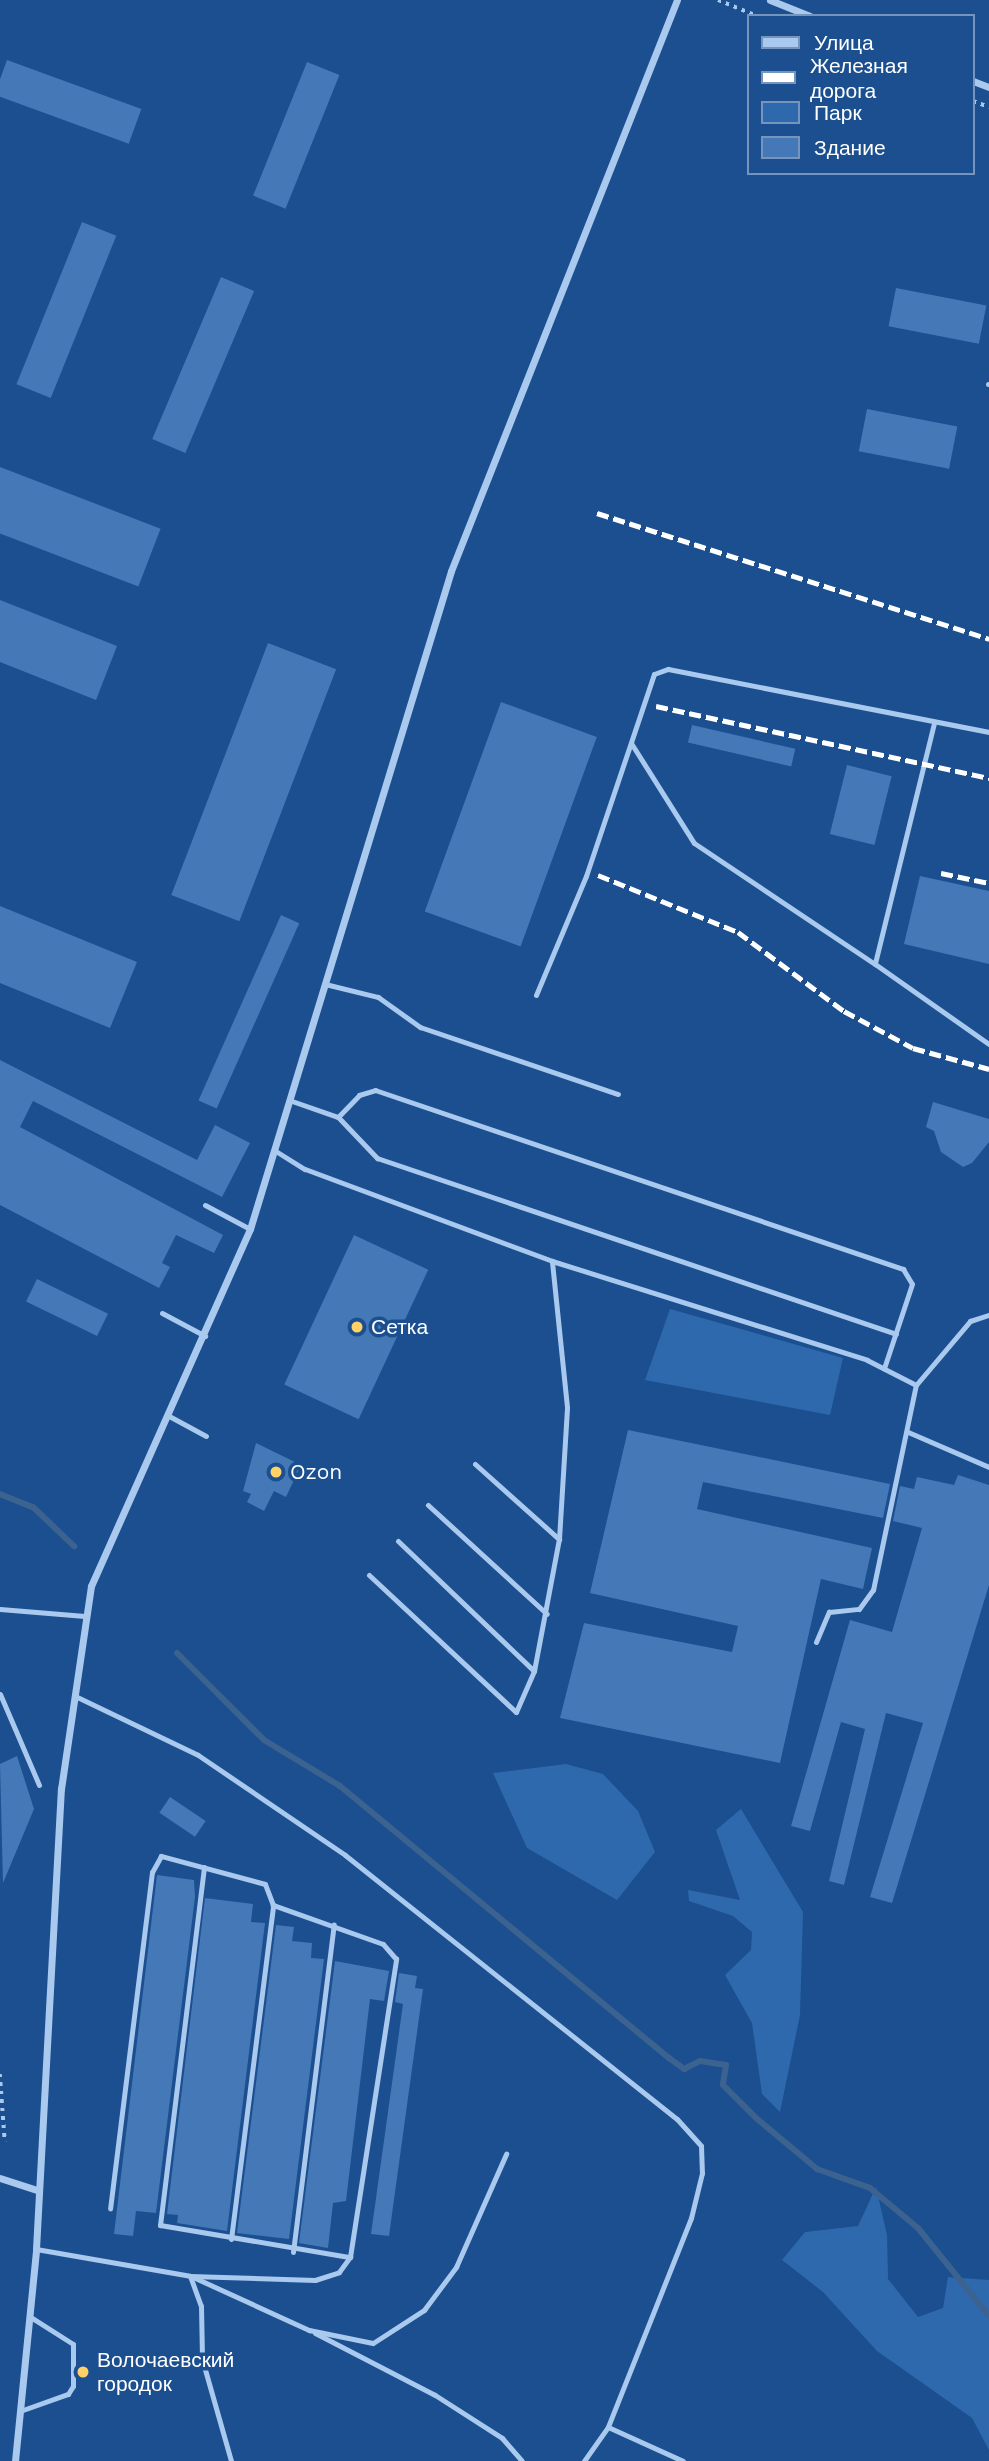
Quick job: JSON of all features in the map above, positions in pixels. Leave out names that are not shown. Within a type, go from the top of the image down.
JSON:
[{"type":"street","points":[[16,2461],[36,2249],[61,1789],[91,1586],[205,1336],[250,1229],[451,571],[677,0]]},
{"type":"street","points":[[770,0],[805,14]]},
{"type":"street","points":[[0,2178],[38,2190]]},
{"type":"lane","points":[[536,995],[586,876],[654,674],[668,669],[989,732]]},
{"type":"lane","points":[[875,964],[934,723]]},
{"type":"lane","points":[[631,743],[676,823],[694,843],[989,1044]]},
{"type":"lane","points":[[325,984],[377,997],[420,1027],[618,1094]]},
{"type":"lane","points":[[338,1117],[359,1095],[375,1090],[903,1269],[912,1284],[884,1368]]},
{"type":"lane","points":[[289,1100],[338,1117],[377,1157],[896,1334]]},
{"type":"lane","points":[[274,1150],[305,1169],[552,1261],[884,1368],[916,1385]]},
{"type":"lane","points":[[205,1205],[250,1229]]},
{"type":"lane","points":[[369,1574],[516,1712],[534,1671],[547,1614],[559,1539],[567,1406],[552,1261]]},
{"type":"lane","points":[[162,1313],[205,1336]]},
{"type":"lane","points":[[816,1642],[829,1612],[859,1609],[873,1590],[916,1385],[970,1321],[989,1315]]},
{"type":"lane","points":[[169,1416],[206,1436]]},
{"type":"lane","points":[[908,1432],[989,1467]]},
{"type":"lane","points":[[475,1464],[559,1539]]},
{"type":"lane","points":[[428,1505],[547,1614]]},
{"type":"lane","points":[[398,1541],[534,1671]]},
{"type":"lane","points":[[0,1609],[85,1616]]},
{"type":"lane","points":[[0,1694],[39,1785]]},
{"type":"lane","points":[[75,1696],[198,1755],[345,1855],[677,2119],[701,2146],[702,2173],[691,2218],[608,2427],[584,2461]]},
{"type":"lane","points":[[110,2208],[152,1872],[161,1856],[265,1884],[272,1905],[231,2239]]},
{"type":"lane","points":[[204,1867],[160,2225],[293,2252],[350,2257]]},
{"type":"lane","points":[[36,2249],[190,2276],[315,2280],[339,2272],[350,2257],[396,1959],[383,1944],[272,1905]]},
{"type":"lane","points":[[293,2252],[334,1925]]},
{"type":"lane","points":[[309,2330],[373,2343],[424,2310],[469,2244],[506,2154]]},
{"type":"lane","points":[[190,2276],[309,2330],[435,2395],[502,2438],[522,2461]]},
{"type":"lane","points":[[190,2276],[201,2306],[202,2359],[231,2461]]},
{"type":"lane","points":[[20,2411],[68,2394],[73,2386],[73,2344],[29,2316]]},
{"type":"lane","points":[[608,2427],[683,2461]]},
{"type":"path","points":[[718,0],[752,14]]},
{"type":"path","points":[[0,2074],[5,2142]]},
{"type":"green space","points":[[670,1309],[843,1358],[830,1415],[645,1380]]},
{"type":"green space","points":[[566,1764],[603,1774],[638,1811],[655,1852],[617,1900],[527,1848],[493,1773]]},
{"type":"green space","points":[[741,1809],[803,1912],[800,2015],[780,2112],[762,2094],[752,2023],[725,1975],[751,1950],[752,1932],[733,1916],[689,1901],[688,1890],[740,1900],[716,1830]]},
{"type":"green space","points":[[876,2187],[887,2235],[888,2279],[918,2317],[943,2308],[948,2277],[989,2280],[989,2450],[972,2418],[877,2351],[823,2292],[782,2260],[805,2232],[858,2226]]},
{"type":"building","points":[[7,60],[141,109],[129,144],[0,97],[0,79]]},
{"type":"building","points":[[307,62],[339,75],[286,209],[253,196]]},
{"type":"building","points":[[82,222],[116,236],[51,398],[16,384]]},
{"type":"building","points":[[221,277],[254,291],[185,453],[152,439]]},
{"type":"building","points":[[896,288],[986,306],[979,344],[889,326]]},
{"type":"building","points":[[867,409],[957,427],[949,469],[859,451]]},
{"type":"building","points":[[0,467],[161,529],[138,587],[0,533]]},
{"type":"building","points":[[0,600],[117,646],[96,700],[0,662]]},
{"type":"building","points":[[268,643],[336,669],[239,921],[171,895]]},
{"type":"building","points":[[501,702],[597,737],[521,946],[425,912]]},
{"type":"building","points":[[692,725],[795,749],[791,766],[688,743]]},
{"type":"building","points":[[847,765],[892,776],[874,845],[830,834]]},
{"type":"building","points":[[920,876],[989,891],[989,964],[904,944]]},
{"type":"building","points":[[0,906],[137,962],[110,1028],[0,983]]},
{"type":"building","points":[[281,915],[299,923],[217,1109],[198,1100]]},
{"type":"building","points":[[0,1060],[197,1160],[215,1125],[250,1143],[222,1197],[33,1101],[20,1127],[223,1235],[214,1253],[176,1235],[162,1263],[170,1267],[159,1288],[0,1205]]},
{"type":"building","points":[[933,1102],[989,1119],[989,1142],[972,1163],[963,1167],[941,1152],[934,1131],[926,1127]]},
{"type":"building","name":"Сетка","points":[[354,1235],[428,1270],[359,1419],[284,1385]]},
{"type":"building","points":[[37,1279],[108,1314],[97,1336],[26,1301]]},
{"type":"building","points":[[628,1430],[890,1484],[883,1518],[703,1482],[697,1509],[872,1548],[863,1589],[821,1579],[780,1763],[560,1718],[584,1623],[732,1652],[738,1626],[590,1593]]},
{"type":"building","points":[[256,1443],[301,1465],[286,1497],[274,1491],[264,1511],[247,1502],[251,1494],[243,1491]]},
{"type":"building","points":[[958,1475],[989,1485],[989,1585],[892,1903],[870,1897],[923,1723],[886,1713],[844,1885],[829,1881],[865,1729],[841,1722],[810,1831],[791,1826],[850,1620],[892,1632],[922,1528],[893,1521],[900,1486],[914,1489],[917,1477],[954,1485]]},
{"type":"building","points":[[17,1756],[34,1809],[3,1883],[0,1764]]},
{"type":"building","points":[[170,1797],[206,1821],[195,1837],[159,1813]]},
{"type":"building","points":[[157,1875],[194,1880],[195,1897],[156,2213],[136,2211],[133,2236],[114,2234]]},
{"type":"building","points":[[205,1898],[253,1904],[251,1922],[265,1923],[227,2231],[177,2223],[178,2215],[167,2214]]},
{"type":"building","points":[[276,1925],[294,1927],[292,1941],[312,1943],[311,1958],[324,1959],[289,2239],[237,2233]]},
{"type":"building","points":[[335,1961],[389,1971],[384,2001],[370,1999],[346,2201],[333,2203],[328,2248],[299,2243]]},
{"type":"building","points":[[399,1973],[417,1976],[415,1988],[423,1989],[389,2236],[371,2234],[403,2004],[395,2002]]},
{"type":"waterway","points":[[0,1494],[33,1507],[74,1546]]},
{"type":"waterway","points":[[177,1653],[264,1740],[340,1786],[669,2058],[684,2069],[700,2061],[726,2065],[723,2085],[756,2118],[817,2169],[870,2188],[918,2228],[989,2316]]},
{"type":"railway","points":[[597,513],[989,639]]},
{"type":"railway","points":[[656,706],[989,778]]},
{"type":"railway","points":[[941,873],[989,883]]},
{"type":"railway","points":[[598,875],[738,932],[844,1011],[913,1048],[989,1069]]},
{"type":"place","name":"Сетка","points":[[357,1327]]},
{"type":"place","name":"Ozon","points":[[276,1472]]},
{"type":"place","name":"Волочаевский городок","points":[[83,2372]]}]
